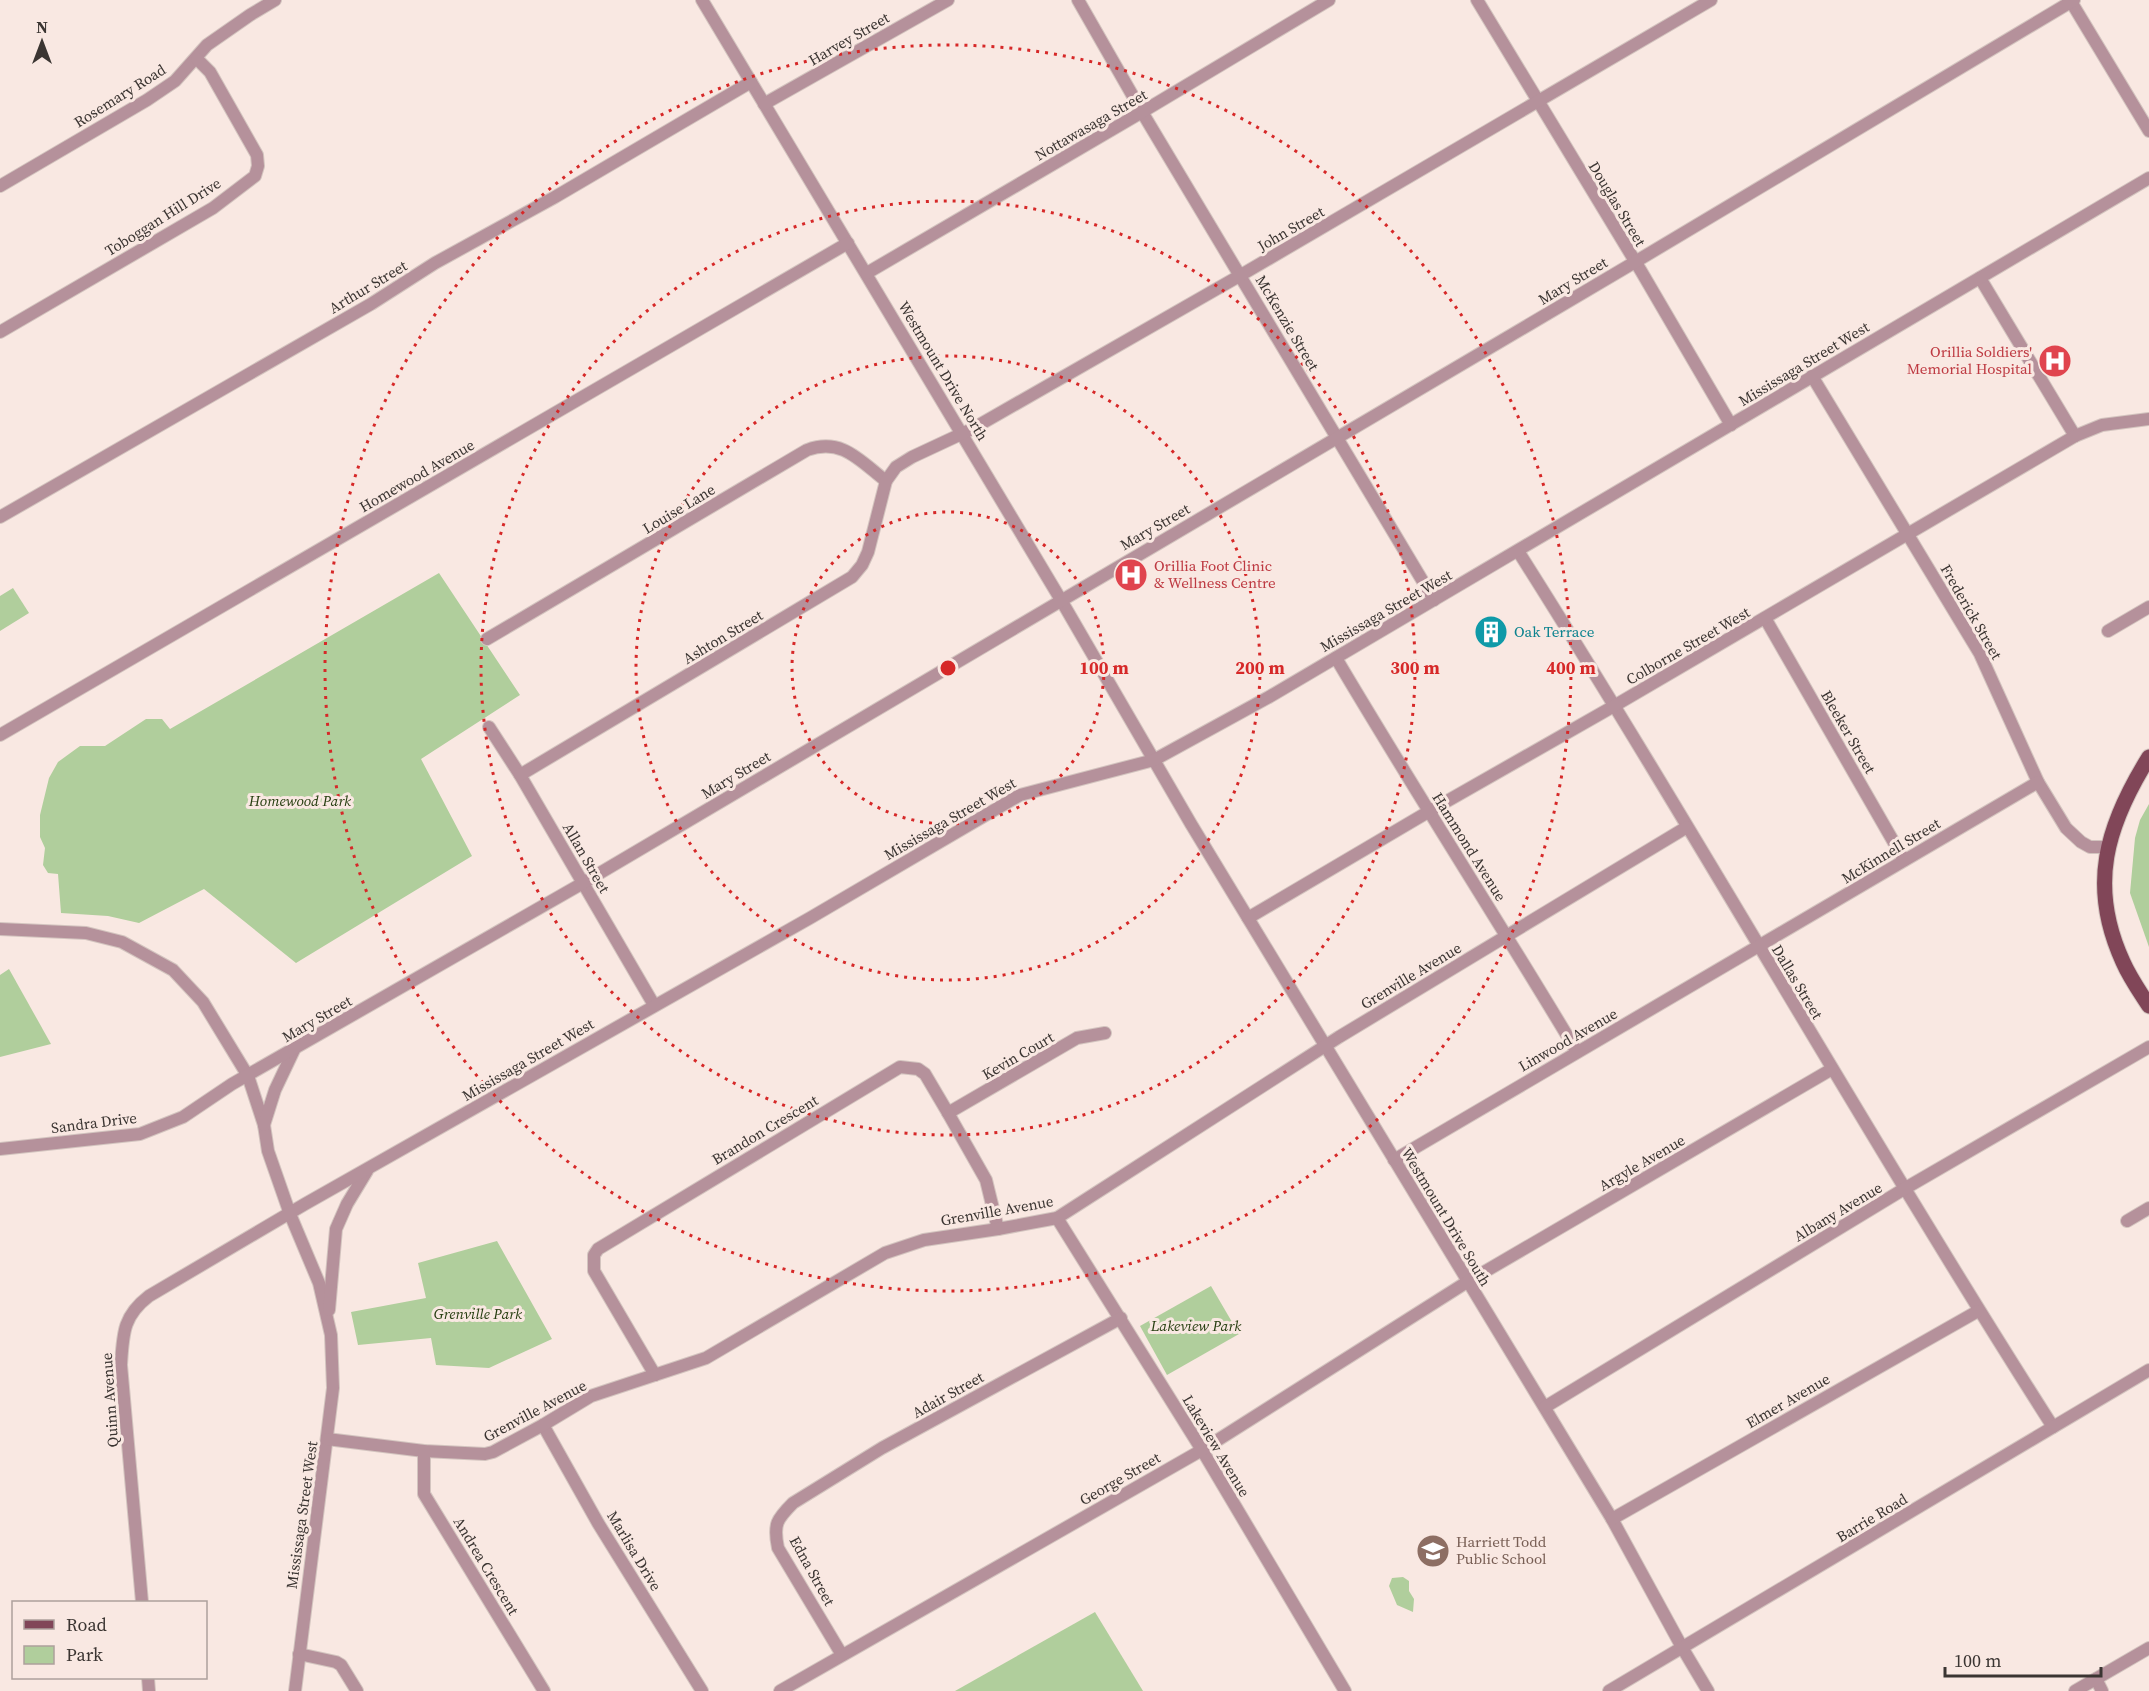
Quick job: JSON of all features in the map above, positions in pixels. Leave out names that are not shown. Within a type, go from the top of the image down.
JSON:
[{"type":"main road","points":[[2149,757],[2115,820],[2104,879],[2109,924],[2124,964],[2149,1006]]},
{"type":"street","name":"Rosemary Road","points":[[0,186],[147,100],[175,81],[197,59],[207,45],[276,0]]},
{"type":"street","name":"Westmount Drive North","points":[[702,0],[867,273],[1154,760]]},
{"type":"street","name":"Harvey Street","points":[[764,104],[948,0]]},
{"type":"street","name":"McKenzie Street","points":[[1078,0],[1142,112],[1434,600]]},
{"type":"street","name":"Nottawasaga Street","points":[[867,273],[1329,0]]},
{"type":"street","name":"Douglas Street","points":[[1477,0],[1731,425]]},
{"type":"street","name":"John Street","points":[[886,481],[896,467],[912,457],[962,434],[1241,275],[1711,0]]},
{"type":"street","points":[[2072,0],[2149,131]]},
{"type":"street","name":"Mary Street","points":[[248,1076],[583,883],[1635,262],[2072,0]]},
{"type":"street","name":"Toboggan Hill Drive","points":[[0,332],[213,208],[255,176],[258,165],[256,155],[210,72],[197,59]]},
{"type":"street","name":"Arthur Street","points":[[0,517],[751,82]]},
{"type":"street","name":"Mississaga Street West","points":[[295,1691],[333,1388],[329,1327],[319,1283],[290,1214],[810,918],[1020,795],[1154,760],[1269,697],[2149,178]]},
{"type":"street","name":"Homewood Avenue","points":[[0,735],[849,243]]},
{"type":"street","points":[[1980,278],[2075,436]]},
{"type":"street","name":"Frederick Street","points":[[1812,376],[1980,654],[2038,782],[2066,828],[2090,847],[2108,848]]},
{"type":"street","name":"Colborne Street West","points":[[1248,918],[2075,436],[2102,425],[2149,419]]},
{"type":"street","name":"Louise Lane","points":[[487,639],[813,448],[831,445],[842,448],[886,481]]},
{"type":"street","name":"Ashton Street","points":[[520,775],[852,577],[862,566],[868,552],[886,481]]},
{"type":"street","name":"Dallas Street","points":[[1518,551],[1687,826],[1978,1311],[2053,1428]]},
{"type":"street","points":[[2108,631],[2149,607]]},
{"type":"street","name":"Bleeker Street","points":[[1766,618],[1904,861]]},
{"type":"street","name":"Hammond Avenue","points":[[1336,658],[1428,812],[1507,935],[1577,1052]]},
{"type":"street","name":"Allan Street","points":[[489,727],[520,775],[654,1005]]},
{"type":"street","name":"Westmount Drive South","points":[[1154,760],[1612,1519],[1708,1691]]},
{"type":"street","name":"McKinnell Street","points":[[1759,947],[2038,782]]},
{"type":"street","name":"Grenville Avenue","points":[[327,1439],[424,1451],[485,1454],[501,1449],[591,1396],[706,1358],[724,1349],[885,1253],[924,1240],[1057,1218],[1326,1045],[1687,826]]},
{"type":"street","points":[[0,929],[86,933],[122,942],[173,970],[202,1002],[248,1076],[264,1125],[268,1151],[290,1214]]},
{"type":"street","name":"Linwood Avenue","points":[[1394,1160],[1759,947]]},
{"type":"street","name":"Kevin Court","points":[[948,1113],[1077,1038],[1105,1033]]},
{"type":"street","name":"Albany Avenue","points":[[1545,1407],[1905,1189],[2149,1047]]},
{"type":"street","points":[[264,1125],[275,1090],[295,1049]]},
{"type":"street","name":"Brandon Crescent","points":[[655,1375],[594,1271],[594,1255],[598,1249],[900,1067],[911,1068],[925,1074],[986,1180],[998,1229]]},
{"type":"street","name":"Argyle Avenue","points":[[1467,1282],[1832,1069]]},
{"type":"street","name":"Sandra Drive","points":[[0,1149],[140,1134],[183,1117],[248,1076]]},
{"type":"street","points":[[329,1327],[336,1228],[368,1169]]},
{"type":"street","points":[[2127,1221],[2149,1208]]},
{"type":"street","name":"Quinn Avenue","points":[[142,1601],[121,1365],[122,1338],[127,1319],[149,1296],[290,1214]]},
{"type":"street","name":"Lakeview Avenue","points":[[1057,1218],[1202,1450],[1345,1691]]},
{"type":"street","name":"George Street","points":[[780,1691],[1202,1450],[1467,1282]]},
{"type":"street","name":"Elmer Avenue","points":[[1612,1519],[1978,1311]]},
{"type":"street","name":"Adair Street","points":[[793,1503],[882,1448],[1121,1318]]},
{"type":"street","name":"Barrie Road","points":[[1609,1691],[2149,1370]]},
{"type":"street","name":"Marlisa Drive","points":[[543,1425],[598,1522],[702,1691]]},
{"type":"street","name":"Andrea Crescent","points":[[424,1451],[424,1494],[544,1691]]},
{"type":"street","name":"Edna Street","points":[[793,1503],[776,1523],[778,1548],[842,1655]]},
{"type":"street","points":[[2075,1691],[2149,1648]]},
{"type":"street","points":[[299,1654],[341,1665],[357,1691]]},
{"type":"street","points":[[2096,1679],[2102,1691]]},
{"type":"green space","name":"Homewood Park","points":[[439,573],[520,695],[421,759],[472,856],[296,963],[204,889],[139,923],[108,916],[61,913],[58,874],[48,873],[43,865],[45,848],[40,837],[40,815],[49,778],[58,762],[80,746],[105,746],[146,719],[162,719],[170,729]]},
{"type":"green space","points":[[13,588],[29,613],[0,631],[0,596]]},
{"type":"green space","points":[[2149,804],[2149,947],[2130,893],[2135,838],[2140,820]]},
{"type":"green space","points":[[9,969],[51,1044],[0,1057],[0,975]]},
{"type":"green space","name":"Grenville Park","points":[[497,1241],[552,1339],[489,1368],[436,1365],[431,1338],[358,1345],[351,1312],[426,1298],[418,1263]]},
{"type":"green space","name":"Lakeview Park","points":[[1211,1286],[1239,1334],[1167,1375],[1140,1326]]},
{"type":"green space","points":[[1403,1577],[1409,1581],[1409,1591],[1414,1599],[1413,1612],[1397,1605],[1389,1586],[1392,1578]]},
{"type":"green space","points":[[1095,1612],[1143,1691],[955,1691]]},
{"type":"place","name":"Orillia Soldiers' Memorial Hospital","points":[[2055,361]]},
{"type":"place","name":"Orillia Foot Clinic & Wellness Centre","points":[[1131,575]]},
{"type":"place","name":"Oak Terrace","points":[[1491,632]]},
{"type":"place","name":"Harriett Todd Public School","points":[[1433,1551]]}]
